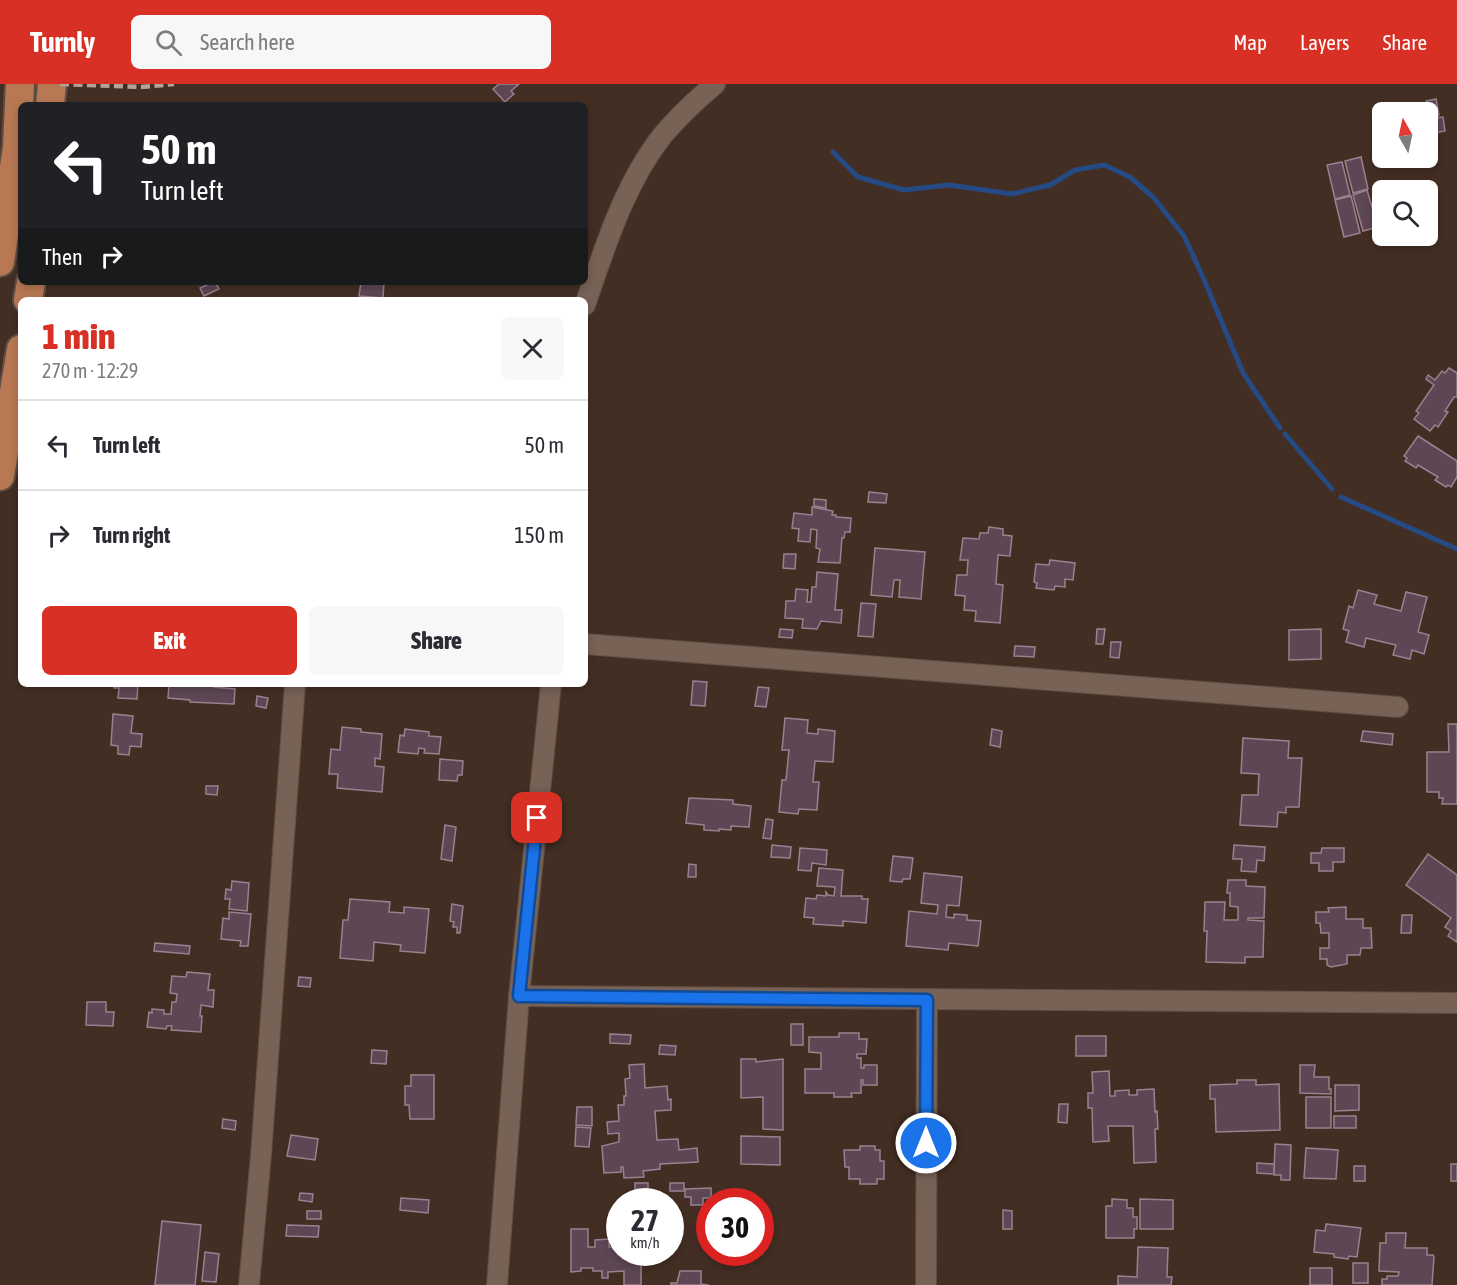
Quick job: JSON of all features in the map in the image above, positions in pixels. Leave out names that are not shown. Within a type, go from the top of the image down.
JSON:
[{"type":"highway","points":[[19,102],[20,84]]},
{"type":"highway","points":[[50,102],[52,84]]},
{"type":"highway","points":[[0,262],[18,126]]},
{"type":"highway","points":[[0,476],[18,367]]},
{"type":"street","points":[[588,297],[621,206],[645,163],[662,137],[687,108],[715,84]]},
{"type":"street","points":[[588,644],[1398,707]]},
{"type":"street","points":[[249,1285],[261,1155],[295,687]]},
{"type":"street","points":[[497,1285],[519,996],[551,687]]},
{"type":"street","points":[[519,996],[1457,1003]]},
{"type":"street","points":[[926,1285],[927,1000]]},
{"type":"building","points":[[499,84],[519,84],[511,91],[514,94],[505,102],[493,89]]},
{"type":"building","points":[[1443,117],[1445,131],[1438,132],[1438,118]]},
{"type":"building","points":[[1361,157],[1368,189],[1353,193],[1345,161]]},
{"type":"building","points":[[1342,162],[1350,195],[1335,199],[1327,165]]},
{"type":"building","points":[[1367,190],[1372,207],[1372,229],[1363,231],[1353,195]]},
{"type":"building","points":[[1351,196],[1360,233],[1344,237],[1335,200]]},
{"type":"building","points":[[206,285],[217,285],[219,289],[204,296],[200,288]]},
{"type":"building","points":[[361,285],[384,285],[383,297],[359,296]]},
{"type":"building","points":[[1449,368],[1457,373],[1457,397],[1454,397],[1445,411],[1448,412],[1438,427],[1435,425],[1430,431],[1414,419],[1419,413],[1416,411],[1434,385],[1426,379],[1428,375],[1435,380],[1442,371],[1445,373]]},
{"type":"building","points":[[1418,436],[1457,461],[1457,477],[1451,487],[1448,485],[1446,487],[1435,480],[1438,477],[1418,465],[1416,468],[1405,461],[1407,458],[1404,456]]},
{"type":"building","points":[[869,492],[887,494],[886,503],[868,502]]},
{"type":"building","points":[[814,499],[826,500],[826,508],[814,506]]},
{"type":"building","points":[[812,507],[833,511],[832,515],[836,517],[851,518],[850,532],[845,532],[842,538],[840,563],[818,562],[820,549],[816,548],[817,530],[811,529],[810,542],[798,541],[799,529],[792,528],[794,513],[812,515]]},
{"type":"building","points":[[989,527],[1003,529],[1003,535],[1012,536],[1010,556],[998,555],[996,584],[1003,585],[1000,623],[975,621],[976,611],[964,610],[965,596],[955,595],[957,575],[967,575],[968,560],[960,560],[963,538],[979,539],[980,533],[988,533]]},
{"type":"building","points":[[875,548],[925,552],[921,599],[899,597],[900,580],[894,580],[892,597],[871,595]]},
{"type":"building","points":[[784,554],[796,554],[795,569],[783,568]]},
{"type":"building","points":[[1050,560],[1075,563],[1073,580],[1065,579],[1065,587],[1055,586],[1054,590],[1036,588],[1037,583],[1034,582],[1036,564],[1049,565]]},
{"type":"building","points":[[817,572],[838,574],[835,610],[842,610],[841,623],[821,621],[817,629],[802,628],[803,619],[785,618],[786,601],[795,601],[796,589],[808,590],[807,602],[811,602],[812,587],[816,587]]},
{"type":"building","points":[[1358,590],[1377,595],[1374,604],[1401,611],[1406,592],[1427,597],[1418,632],[1429,635],[1424,654],[1412,650],[1410,659],[1393,655],[1396,645],[1366,638],[1364,647],[1346,642],[1349,631],[1343,629],[1349,606],[1353,608]]},
{"type":"building","points":[[861,603],[876,604],[873,637],[858,636]]},
{"type":"building","points":[[780,629],[793,630],[792,638],[779,637]]},
{"type":"building","points":[[1097,629],[1105,629],[1103,644],[1096,644]]},
{"type":"building","points":[[1321,629],[1321,659],[1289,660],[1289,630]]},
{"type":"building","points":[[1111,642],[1121,642],[1119,658],[1110,657]]},
{"type":"building","points":[[1015,646],[1035,647],[1034,657],[1014,656]]},
{"type":"building","points":[[693,681],[707,682],[705,706],[691,705]]},
{"type":"building","points":[[138,687],[137,699],[118,698],[119,688],[114,688]]},
{"type":"building","points":[[169,687],[235,689],[234,704],[190,702],[190,700],[168,698]]},
{"type":"building","points":[[758,687],[769,688],[766,707],[755,706]]},
{"type":"building","points":[[257,696],[268,698],[266,708],[256,706]]},
{"type":"building","points":[[113,714],[133,716],[131,733],[142,734],[141,747],[130,746],[129,755],[118,754],[118,746],[111,745]]},
{"type":"building","points":[[785,718],[808,720],[807,733],[818,734],[818,729],[835,731],[833,762],[815,761],[813,782],[819,782],[817,810],[799,809],[798,814],[779,812],[782,780],[786,780],[789,750],[782,750]]},
{"type":"building","points":[[1448,724],[1457,724],[1457,804],[1442,804],[1443,798],[1439,798],[1439,792],[1427,792],[1427,752],[1449,752]]},
{"type":"building","points":[[342,727],[382,734],[380,759],[375,758],[375,766],[384,767],[382,792],[337,788],[338,774],[329,774],[331,749],[340,750]]},
{"type":"building","points":[[405,729],[429,732],[429,736],[441,737],[439,754],[424,753],[425,749],[419,748],[418,754],[398,752],[400,735],[404,736]]},
{"type":"building","points":[[992,729],[1002,731],[1000,747],[990,745]]},
{"type":"building","points":[[1363,731],[1393,734],[1392,745],[1361,741]]},
{"type":"building","points":[[1243,738],[1289,741],[1288,758],[1302,758],[1299,807],[1286,807],[1286,813],[1278,812],[1277,827],[1240,825],[1242,795],[1258,795],[1259,774],[1241,773]]},
{"type":"building","points":[[440,759],[463,761],[462,775],[458,775],[457,781],[439,780]]},
{"type":"building","points":[[206,786],[218,786],[217,795],[206,794]]},
{"type":"building","points":[[689,798],[733,800],[733,804],[751,806],[749,827],[731,826],[731,830],[719,829],[719,831],[704,830],[704,825],[686,823]]},
{"type":"building","points":[[766,819],[773,820],[771,839],[763,838]]},
{"type":"building","points":[[445,825],[456,827],[452,861],[441,859]]},
{"type":"building","points":[[772,845],[791,847],[790,858],[771,857]]},
{"type":"building","points":[[1234,845],[1265,847],[1264,861],[1257,860],[1256,872],[1241,871],[1242,859],[1233,859]]},
{"type":"building","points":[[800,848],[827,850],[826,865],[812,863],[811,871],[798,870]]},
{"type":"building","points":[[1322,848],[1344,848],[1344,862],[1333,862],[1333,871],[1319,871],[1319,863],[1311,863],[1311,853],[1321,853]]},
{"type":"building","points":[[1428,854],[1457,875],[1457,942],[1448,936],[1451,931],[1445,927],[1451,918],[1406,885]]},
{"type":"building","points":[[893,856],[913,858],[910,879],[903,879],[902,882],[890,881]]},
{"type":"building","points":[[689,864],[696,865],[696,877],[688,877]]},
{"type":"building","points":[[819,868],[843,870],[841,896],[862,896],[862,899],[868,899],[866,923],[843,921],[843,926],[813,924],[814,918],[804,917],[806,898],[816,899],[817,895],[826,896],[826,892],[834,896],[835,887],[817,886]]},
{"type":"building","points":[[924,873],[962,877],[959,906],[947,905],[946,917],[954,918],[954,914],[967,915],[967,920],[981,921],[978,946],[949,943],[948,950],[906,946],[909,911],[937,914],[938,905],[921,903]]},
{"type":"building","points":[[1228,880],[1246,880],[1246,886],[1265,887],[1264,918],[1248,918],[1248,920],[1264,921],[1263,957],[1245,957],[1245,963],[1206,962],[1205,902],[1225,902],[1224,920],[1238,920],[1238,907],[1230,906],[1230,893],[1227,893]]},
{"type":"building","points":[[232,881],[249,883],[247,911],[229,909],[230,899],[225,899],[226,889],[231,890]]},
{"type":"building","points":[[350,899],[390,902],[389,912],[404,913],[404,907],[429,909],[425,953],[400,951],[401,945],[374,942],[373,961],[340,958],[343,920],[348,920]]},
{"type":"building","points":[[452,904],[463,906],[460,933],[457,933],[457,927],[453,927],[454,922],[450,921]]},
{"type":"building","points":[[1346,907],[1346,919],[1363,919],[1363,928],[1371,928],[1372,948],[1361,948],[1360,955],[1347,955],[1347,964],[1331,967],[1327,965],[1327,959],[1320,959],[1320,948],[1329,948],[1329,933],[1321,933],[1320,923],[1316,923],[1316,912],[1329,912],[1328,908]]},
{"type":"building","points":[[229,912],[251,914],[248,946],[240,946],[241,941],[221,939],[223,918],[229,919]]},
{"type":"building","points":[[1402,915],[1412,915],[1411,933],[1401,933]]},
{"type":"building","points":[[155,943],[190,946],[189,954],[154,951]]},
{"type":"building","points":[[187,972],[210,974],[208,990],[214,990],[213,1007],[201,1005],[201,1032],[171,1030],[172,1026],[167,1026],[166,1029],[147,1027],[149,1012],[152,1013],[152,1009],[164,1010],[164,1014],[171,1014],[172,1002],[176,1002],[177,994],[170,993],[172,976],[186,977]]},
{"type":"building","points":[[299,977],[311,978],[310,987],[298,986]]},
{"type":"building","points":[[87,1002],[106,1002],[106,1012],[114,1012],[113,1026],[86,1025]]},
{"type":"building","points":[[791,1024],[803,1024],[803,1045],[791,1045]]},
{"type":"building","points":[[839,1033],[859,1033],[859,1039],[867,1039],[866,1054],[857,1054],[857,1058],[861,1058],[861,1068],[864,1068],[864,1065],[877,1065],[877,1085],[863,1085],[863,1080],[861,1080],[861,1093],[851,1093],[852,1097],[834,1097],[834,1093],[805,1093],[805,1069],[821,1069],[821,1053],[809,1052],[809,1037],[839,1037]]},
{"type":"building","points":[[610,1034],[631,1035],[630,1044],[610,1043]]},
{"type":"building","points":[[1076,1036],[1106,1036],[1106,1056],[1076,1056]]},
{"type":"building","points":[[660,1045],[676,1046],[675,1055],[659,1054]]},
{"type":"building","points":[[372,1050],[387,1051],[386,1064],[371,1063]]},
{"type":"building","points":[[741,1059],[756,1059],[756,1062],[783,1059],[783,1130],[763,1129],[763,1097],[741,1098]]},
{"type":"building","points":[[644,1064],[645,1088],[667,1086],[668,1100],[671,1099],[671,1110],[655,1111],[657,1140],[678,1139],[679,1150],[697,1148],[698,1162],[660,1164],[660,1169],[643,1171],[644,1177],[624,1178],[623,1167],[621,1167],[621,1172],[604,1173],[602,1146],[619,1142],[619,1133],[608,1134],[607,1122],[619,1121],[618,1105],[624,1105],[625,1079],[630,1078],[629,1065]]},
{"type":"building","points":[[1300,1065],[1315,1065],[1314,1077],[1329,1077],[1331,1094],[1300,1093]]},
{"type":"building","points":[[1109,1071],[1110,1096],[1115,1096],[1115,1091],[1129,1090],[1129,1095],[1137,1095],[1137,1090],[1154,1089],[1158,1129],[1155,1129],[1156,1162],[1134,1163],[1133,1126],[1108,1126],[1109,1141],[1093,1142],[1092,1108],[1088,1108],[1088,1093],[1093,1093],[1092,1072]]},
{"type":"building","points":[[411,1075],[434,1075],[434,1119],[410,1119],[409,1105],[405,1105],[405,1086],[411,1086]]},
{"type":"building","points":[[1237,1080],[1256,1080],[1256,1085],[1279,1084],[1280,1130],[1216,1132],[1215,1099],[1210,1099],[1210,1085],[1237,1084]]},
{"type":"building","points":[[1335,1085],[1359,1085],[1359,1110],[1335,1111]]},
{"type":"building","points":[[1306,1097],[1331,1097],[1331,1128],[1306,1128]]},
{"type":"building","points":[[1059,1104],[1068,1104],[1067,1123],[1058,1122]]},
{"type":"building","points":[[577,1107],[592,1107],[592,1126],[576,1125]]},
{"type":"building","points":[[1334,1116],[1356,1116],[1356,1128],[1334,1128]]},
{"type":"building","points":[[223,1119],[236,1121],[235,1130],[222,1128]]},
{"type":"building","points":[[576,1127],[591,1128],[589,1147],[575,1146]]},
{"type":"building","points":[[291,1135],[318,1139],[315,1160],[287,1156]]},
{"type":"building","points":[[741,1136],[780,1137],[780,1165],[741,1164]]},
{"type":"building","points":[[1275,1144],[1291,1145],[1290,1180],[1281,1180],[1281,1175],[1274,1175]]},
{"type":"building","points":[[860,1146],[875,1146],[875,1150],[880,1150],[880,1161],[884,1161],[884,1179],[877,1179],[877,1184],[860,1184],[860,1179],[849,1179],[849,1167],[845,1167],[844,1150],[860,1150]]},
{"type":"building","points":[[1306,1148],[1338,1150],[1336,1179],[1304,1178]]},
{"type":"building","points":[[1257,1163],[1274,1164],[1274,1174],[1257,1173]]},
{"type":"building","points":[[1451,1164],[1457,1164],[1457,1181],[1451,1181]]},
{"type":"building","points":[[1354,1166],[1365,1166],[1365,1181],[1354,1181]]},
{"type":"building","points":[[635,1183],[648,1183],[648,1188],[635,1188]]},
{"type":"building","points":[[670,1183],[684,1183],[684,1188],[670,1188]]},
{"type":"building","points":[[685,1189],[696,1189],[696,1205],[691,1205],[691,1197],[685,1197]]},
{"type":"building","points":[[300,1193],[313,1194],[312,1202],[299,1200]]},
{"type":"building","points":[[401,1198],[429,1200],[428,1213],[400,1210]]},
{"type":"building","points":[[1112,1199],[1127,1200],[1127,1208],[1133,1208],[1133,1217],[1137,1217],[1134,1238],[1106,1238],[1106,1206],[1112,1206]]},
{"type":"building","points":[[1140,1199],[1173,1200],[1173,1229],[1140,1229]]},
{"type":"building","points":[[1003,1210],[1012,1211],[1012,1229],[1003,1229]]},
{"type":"building","points":[[307,1211],[321,1211],[321,1219],[307,1219]]},
{"type":"building","points":[[162,1221],[201,1225],[195,1285],[155,1285]]},
{"type":"building","points":[[1326,1224],[1361,1228],[1357,1257],[1349,1256],[1348,1259],[1334,1257],[1334,1254],[1314,1252],[1316,1230],[1325,1231]]},
{"type":"building","points":[[287,1225],[319,1226],[318,1237],[286,1236]]},
{"type":"building","points":[[571,1229],[588,1229],[588,1247],[595,1247],[595,1240],[606,1239],[606,1266],[641,1266],[641,1285],[624,1285],[624,1271],[608,1272],[608,1278],[602,1278],[602,1271],[593,1271],[593,1268],[581,1268],[581,1271],[571,1272]]},
{"type":"building","points":[[1386,1233],[1406,1233],[1405,1248],[1427,1248],[1427,1255],[1434,1257],[1432,1285],[1382,1285],[1382,1279],[1387,1279],[1387,1276],[1398,1276],[1399,1272],[1379,1271],[1380,1243],[1386,1243]]},
{"type":"building","points":[[1138,1247],[1168,1248],[1167,1277],[1172,1277],[1171,1285],[1118,1285],[1118,1276],[1137,1277]]},
{"type":"building","points":[[205,1252],[219,1254],[216,1282],[202,1281]]},
{"type":"building","points":[[1353,1263],[1368,1263],[1368,1283],[1353,1283]]},
{"type":"building","points":[[1310,1268],[1332,1268],[1332,1285],[1310,1285]]},
{"type":"building","points":[[680,1271],[701,1271],[701,1284],[709,1285],[671,1285],[671,1283],[677,1283]]},
{"type":"waterway","points":[[833,152],[858,177],[904,190],[949,185],[1012,194],[1050,185],[1075,170],[1104,165],[1130,177],[1154,198],[1184,236],[1243,373],[1280,428]]},
{"type":"waterway","points":[[1285,434],[1332,489]]},
{"type":"waterway","points":[[1341,497],[1457,549]]},
{"type":"railway","points":[[60,84],[141,87],[174,84]]},
{"type":"route","points":[[537,818],[519,996],[927,1000],[926,1143]]}]
